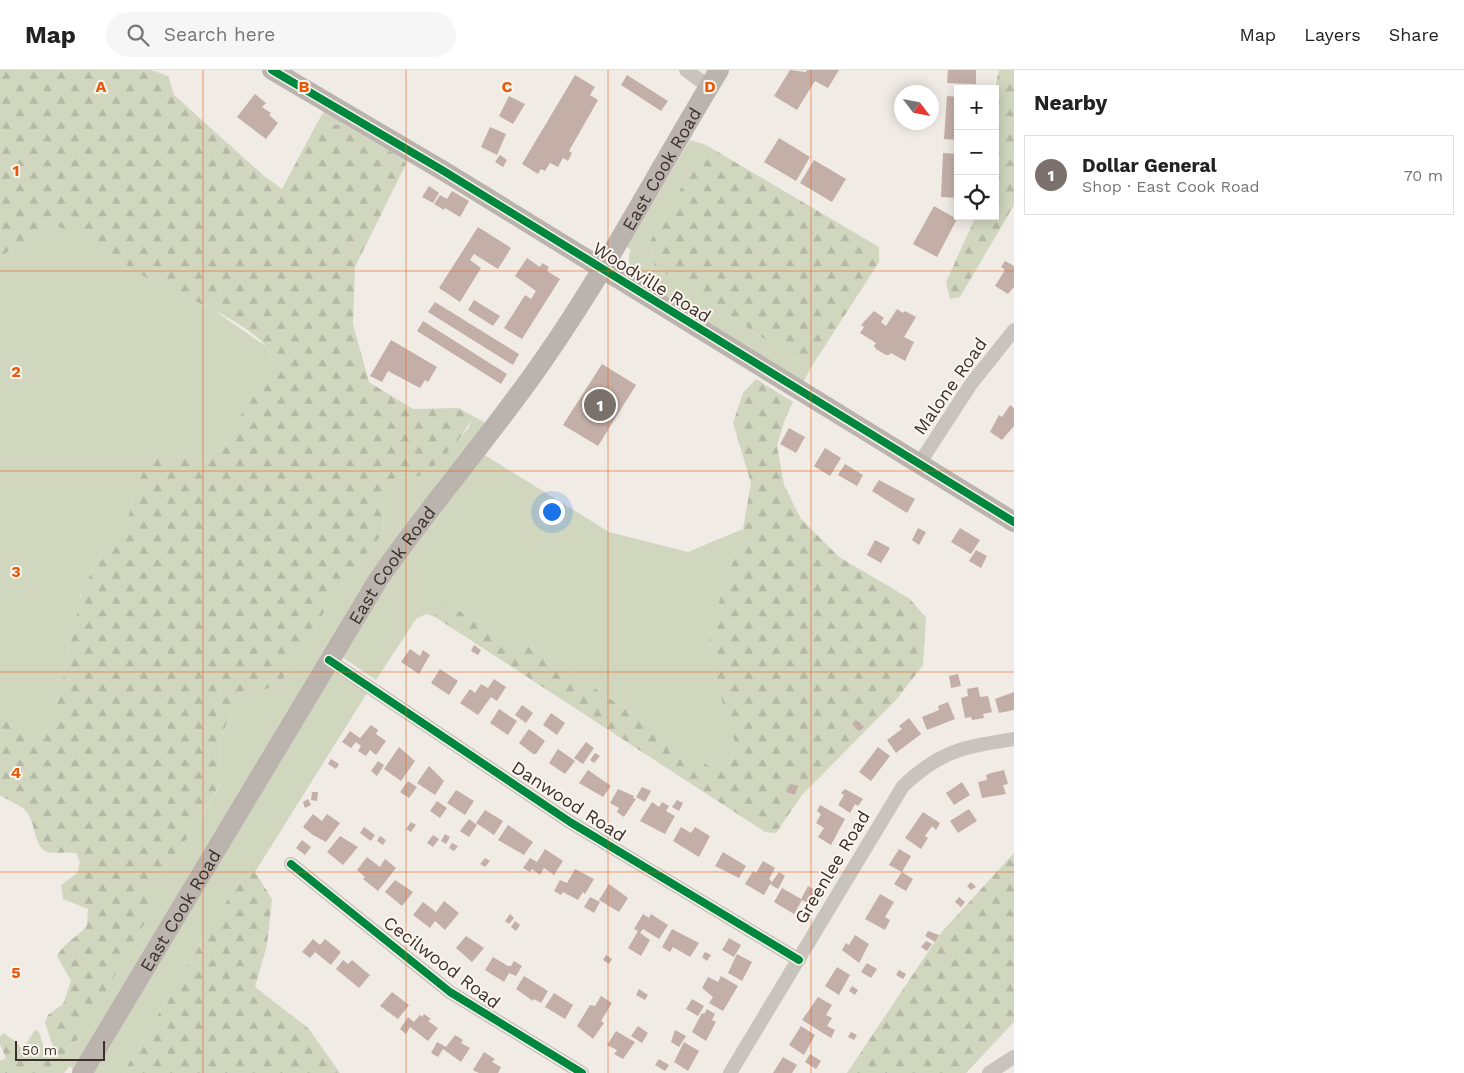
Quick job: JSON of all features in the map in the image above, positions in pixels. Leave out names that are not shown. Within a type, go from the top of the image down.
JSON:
[{"type":"main road","name":"Woodville Road","points":[[272,70],[442,170],[1014,522]]},
{"type":"main road","name":"East Cook Road","points":[[82,1073],[329,660],[400,549],[529,380],[602,268],[714,78]]},
{"type":"street","points":[[686,70],[714,78]]},
{"type":"street","name":"Malone Road","points":[[919,464],[971,384],[1014,330]]},
{"type":"street","name":"Danwood Road","points":[[329,660],[570,822],[799,960]]},
{"type":"street","name":"Greenlee Road","points":[[730,1073],[903,786],[926,766],[952,751],[1014,739]]},
{"type":"street","name":"Cecilwood Road","points":[[291,864],[450,992],[582,1073]]},
{"type":"street","points":[[989,1073],[1014,1057]]},
{"type":"green space","points":[[0,70],[151,70],[168,76],[174,95],[264,176],[282,189],[317,123],[324,122],[336,125],[341,123],[393,153],[406,164],[355,267],[353,324],[369,382],[413,409],[458,408],[473,416],[457,442],[440,461],[416,477],[396,478],[382,495],[384,532],[337,589],[311,635],[295,650],[282,682],[266,689],[240,692],[230,713],[219,746],[222,781],[186,840],[154,883],[148,917],[80,1037],[69,1047],[60,1073],[0,1073],[0,1061],[6,1058],[0,1044],[0,1037],[3,1033],[15,1041],[21,1048],[24,1047],[35,1030],[39,1032],[44,1048],[51,1053],[54,1049],[45,1023],[48,1015],[63,1004],[71,981],[57,956],[63,947],[87,926],[88,909],[63,899],[61,885],[77,873],[80,862],[76,853],[51,853],[41,848],[28,813],[22,807],[0,795],[0,718],[35,738],[49,727],[58,702],[81,594],[96,562],[128,518],[136,487],[147,462],[163,454],[195,459],[210,457],[229,441],[239,426],[246,395],[258,376],[274,363],[266,346],[255,335],[227,317],[150,280],[94,244],[71,232],[58,227],[24,241],[0,257]]},
{"type":"green space","points":[[999,70],[1014,70],[1014,205],[960,297],[950,299],[946,282],[974,220],[999,220],[999,85],[996,85]]},
{"type":"green space","points":[[325,110],[408,159],[406,164],[393,153],[341,123],[336,125],[324,122],[317,123]]},
{"type":"green space","points":[[690,140],[706,145],[649,243],[655,266],[810,369],[803,383],[637,281],[639,277],[630,265],[629,257],[631,250],[627,247]]},
{"type":"green space","points":[[706,145],[879,247],[879,262],[810,369],[655,266],[649,243]]},
{"type":"green space","points":[[58,227],[85,237],[152,281],[215,311],[267,347],[274,363],[258,376],[247,395],[239,426],[229,441],[210,457],[195,459],[163,454],[147,462],[136,487],[128,518],[96,562],[81,594],[58,702],[49,727],[35,738],[0,718],[0,257],[24,241]]},
{"type":"green space","points":[[756,379],[793,402],[785,419],[777,446],[784,485],[801,519],[839,557],[910,599],[926,618],[923,665],[896,700],[802,795],[776,833],[765,832],[435,617],[435,605],[446,603],[511,641],[537,649],[712,768],[729,765],[735,743],[716,682],[709,633],[743,529],[751,483],[733,423],[743,393]]},
{"type":"green space","points":[[473,416],[486,423],[74,1071],[70,1066],[64,1073],[60,1073],[69,1047],[80,1037],[148,917],[154,883],[186,840],[222,782],[219,746],[230,713],[240,692],[266,689],[282,682],[295,650],[311,635],[337,589],[384,532],[382,495],[396,478],[418,477],[468,429]]},
{"type":"green space","points":[[483,454],[609,532],[688,552],[743,529],[709,633],[716,682],[735,743],[729,765],[712,768],[537,649],[511,641],[446,603],[435,605],[435,617],[426,614],[416,619],[376,680],[339,655],[370,606]]},
{"type":"green space","points":[[331,670],[367,693],[255,872],[238,882],[123,1073],[91,1073]]},
{"type":"green space","points":[[1014,853],[1014,1022],[966,1073],[847,1073],[940,934]]},
{"type":"green space","points":[[255,872],[272,899],[267,945],[255,987],[308,1028],[340,1073],[123,1073],[238,882]]},
{"type":"building","points":[[790,70],[806,72],[807,70],[839,70],[828,88],[815,81],[797,110],[774,96]]},
{"type":"building","points":[[948,70],[976,70],[976,84],[947,83]]},
{"type":"building","points":[[575,75],[595,87],[590,95],[598,100],[569,151],[572,153],[568,161],[563,158],[558,167],[550,163],[545,171],[541,169],[538,174],[522,164]]},
{"type":"building","points":[[627,75],[668,101],[661,111],[621,85]]},
{"type":"building","points":[[255,94],[266,103],[262,107],[271,113],[269,115],[278,123],[266,139],[237,117]]},
{"type":"building","points":[[509,96],[525,104],[513,124],[499,116]]},
{"type":"building","points":[[947,96],[954,97],[954,140],[944,139]]},
{"type":"building","points":[[490,127],[506,134],[497,155],[481,147]]},
{"type":"building","points":[[779,138],[810,157],[796,181],[764,162]]},
{"type":"building","points":[[943,153],[954,154],[954,198],[941,197]]},
{"type":"building","points":[[500,155],[507,160],[503,167],[495,162]]},
{"type":"building","points":[[814,160],[846,179],[832,202],[800,183]]},
{"type":"building","points":[[429,186],[439,193],[433,203],[422,197]]},
{"type":"building","points":[[452,191],[469,201],[460,217],[434,204],[440,195],[447,199]]},
{"type":"building","points":[[934,206],[956,220],[937,257],[913,244]]},
{"type":"building","points":[[478,227],[511,248],[498,269],[474,254],[470,260],[481,268],[460,302],[439,288]]},
{"type":"building","points":[[527,258],[540,267],[542,263],[549,267],[547,271],[560,279],[522,339],[504,328],[525,295],[531,299],[536,291],[515,276]]},
{"type":"building","points":[[1005,261],[1014,266],[1014,287],[1008,294],[995,286],[1005,270],[1001,267]]},
{"type":"building","points":[[474,300],[500,316],[493,326],[468,310]]},
{"type":"building","points":[[435,302],[519,354],[513,365],[428,312]]},
{"type":"building","points":[[897,309],[916,317],[904,337],[914,342],[905,361],[891,353],[886,355],[876,349],[874,346],[876,343],[860,333],[864,327],[861,325],[874,311],[884,318],[881,322],[886,326]]},
{"type":"building","points":[[423,321],[507,374],[501,384],[417,331]]},
{"type":"building","points":[[391,340],[437,367],[428,382],[425,380],[420,388],[388,371],[382,382],[370,376]]},
{"type":"building","points":[[602,364],[636,385],[598,446],[563,425]]},
{"type":"building","points":[[1010,405],[1014,408],[1014,426],[1002,440],[990,432],[999,415],[1002,417]]},
{"type":"building","points":[[789,428],[805,437],[796,453],[780,444]]},
{"type":"building","points":[[825,448],[841,458],[830,476],[814,466]]},
{"type":"building","points":[[845,464],[863,475],[857,486],[838,475]]},
{"type":"building","points":[[879,480],[915,499],[907,513],[872,491]]},
{"type":"building","points":[[918,528],[926,532],[919,545],[912,540]]},
{"type":"building","points":[[960,528],[980,540],[971,554],[951,542]]},
{"type":"building","points":[[875,540],[890,548],[881,563],[867,555]]},
{"type":"building","points":[[976,550],[987,556],[981,568],[969,561]]},
{"type":"building","points":[[474,645],[481,650],[478,655],[471,651]]},
{"type":"building","points":[[410,649],[420,656],[423,650],[430,655],[419,674],[401,662]]},
{"type":"building","points":[[440,669],[458,681],[449,695],[431,683]]},
{"type":"building","points":[[958,674],[961,686],[951,688],[949,676]]},
{"type":"building","points":[[494,679],[506,687],[497,701],[491,697],[478,715],[460,703],[470,689],[475,693],[481,684],[488,688]]},
{"type":"building","points":[[978,687],[980,697],[988,696],[992,712],[983,714],[984,718],[972,720],[971,717],[965,718],[961,698],[968,696],[967,689]]},
{"type":"building","points":[[1014,692],[1014,710],[999,713],[995,699]]},
{"type":"building","points":[[948,702],[955,719],[927,730],[922,717],[939,710],[938,706]]},
{"type":"building","points":[[522,705],[533,713],[526,723],[515,715]]},
{"type":"building","points":[[499,709],[517,721],[508,735],[490,723]]},
{"type":"building","points":[[551,713],[565,723],[557,735],[543,725]]},
{"type":"building","points":[[909,718],[921,734],[896,753],[887,740],[902,729],[899,726]]},
{"type":"building","points":[[856,720],[864,727],[859,731],[852,724]]},
{"type":"building","points":[[371,725],[378,730],[376,734],[386,741],[376,755],[370,750],[366,756],[358,751],[361,746],[356,742],[351,748],[342,742],[350,731],[360,738]]},
{"type":"building","points":[[529,729],[545,741],[536,754],[533,754],[519,743]]},
{"type":"building","points":[[586,742],[594,748],[583,764],[574,758]]},
{"type":"building","points":[[399,747],[415,761],[401,781],[384,769]]},
{"type":"building","points":[[878,747],[890,756],[871,781],[859,772]]},
{"type":"building","points":[[558,749],[575,761],[565,774],[549,763]]},
{"type":"building","points":[[595,753],[600,756],[594,763],[590,760]]},
{"type":"building","points":[[331,759],[339,764],[336,769],[328,764]]},
{"type":"building","points":[[378,761],[384,765],[377,776],[371,771]]},
{"type":"building","points":[[429,766],[444,781],[435,795],[417,783]]},
{"type":"building","points":[[588,770],[611,786],[603,797],[579,783]]},
{"type":"building","points":[[1004,770],[1008,784],[1003,785],[1006,794],[982,798],[978,782],[987,780],[986,775]]},
{"type":"building","points":[[408,781],[417,787],[409,798],[400,792]]},
{"type":"building","points":[[962,782],[970,795],[954,805],[946,793]]},
{"type":"building","points":[[791,784],[798,786],[795,795],[787,792]]},
{"type":"building","points":[[642,787],[651,791],[645,802],[636,797]]},
{"type":"building","points":[[618,789],[634,796],[633,798],[636,799],[624,817],[617,812],[619,808],[610,803]]},
{"type":"building","points":[[845,789],[863,799],[858,806],[855,804],[850,813],[838,805],[844,795],[841,793]]},
{"type":"building","points":[[456,790],[474,801],[465,815],[447,803]]},
{"type":"building","points":[[312,792],[318,792],[317,801],[311,800]]},
{"type":"building","points":[[308,799],[311,805],[305,808],[303,802]]},
{"type":"building","points":[[677,800],[683,803],[679,811],[672,807]]},
{"type":"building","points":[[437,801],[447,808],[440,818],[430,811]]},
{"type":"building","points":[[652,802],[659,807],[662,802],[669,806],[666,811],[675,816],[665,834],[640,821]]},
{"type":"building","points":[[820,805],[845,819],[831,845],[818,837],[824,828],[816,823],[821,814],[817,811]]},
{"type":"building","points":[[969,809],[977,821],[958,833],[950,821]]},
{"type":"building","points":[[485,810],[503,821],[494,835],[476,823]]},
{"type":"building","points":[[923,812],[940,823],[936,830],[932,826],[925,836],[928,838],[921,849],[905,838]]},
{"type":"building","points":[[313,814],[322,821],[327,814],[340,823],[326,842],[303,827]]},
{"type":"building","points":[[469,819],[477,825],[469,837],[460,831]]},
{"type":"building","points":[[411,822],[416,825],[411,832],[406,829]]},
{"type":"building","points":[[508,825],[533,842],[524,855],[498,840]]},
{"type":"building","points":[[364,827],[375,835],[371,841],[360,833]]},
{"type":"building","points":[[681,827],[691,833],[695,827],[710,836],[699,857],[673,841]]},
{"type":"building","points":[[445,834],[450,837],[446,844],[441,841]]},
{"type":"building","points":[[433,835],[439,839],[433,847],[427,843]]},
{"type":"building","points":[[340,836],[358,847],[343,865],[327,852]]},
{"type":"building","points":[[380,836],[386,840],[383,845],[377,841]]},
{"type":"building","points":[[302,840],[311,847],[305,855],[296,848]]},
{"type":"building","points":[[452,843],[458,846],[454,851],[449,848]]},
{"type":"building","points":[[545,849],[563,861],[554,875],[544,868],[540,875],[532,869],[530,872],[523,868],[530,858],[537,862]]},
{"type":"building","points":[[899,849],[911,856],[902,872],[889,865]]},
{"type":"building","points":[[723,852],[746,866],[739,878],[715,866]]},
{"type":"building","points":[[367,857],[380,867],[385,859],[396,868],[378,891],[363,879],[365,877],[357,870]]},
{"type":"building","points":[[485,858],[490,861],[485,867],[480,864]]},
{"type":"building","points":[[763,861],[775,868],[769,879],[772,882],[779,872],[785,876],[778,889],[770,884],[764,895],[745,884],[753,871],[756,873]]},
{"type":"building","points":[[575,869],[594,879],[585,894],[583,892],[578,900],[563,892],[561,895],[554,891],[560,880],[567,883]]},
{"type":"building","points":[[902,872],[913,879],[906,891],[894,884]]},
{"type":"building","points":[[395,880],[413,892],[402,906],[385,892]]},
{"type":"building","points":[[971,882],[976,887],[971,890],[967,886]]},
{"type":"building","points":[[609,884],[628,898],[619,912],[599,900]]},
{"type":"building","points":[[808,886],[819,893],[811,905],[802,900],[794,914],[774,902],[782,888],[801,899]]},
{"type":"building","points":[[880,894],[894,902],[885,917],[890,920],[885,930],[865,919]]},
{"type":"building","points":[[590,897],[600,902],[594,913],[584,907]]},
{"type":"building","points":[[959,897],[965,902],[961,907],[955,902]]},
{"type":"building","points":[[444,901],[459,913],[445,930],[435,921],[430,928],[413,915],[423,902],[436,912]]},
{"type":"building","points":[[510,914],[514,918],[509,924],[505,921]]},
{"type":"building","points":[[643,914],[649,918],[651,914],[668,925],[659,939],[643,929],[640,933],[650,940],[641,956],[628,948],[638,931],[634,929]]},
{"type":"building","points":[[515,921],[520,925],[516,931],[511,927]]},
{"type":"building","points":[[672,929],[699,943],[690,957],[673,947],[670,952],[662,947]]},
{"type":"building","points":[[928,931],[939,935],[935,942],[925,936]]},
{"type":"building","points":[[855,935],[869,944],[859,963],[842,950],[846,943],[849,945]]},
{"type":"building","points":[[466,936],[484,948],[472,962],[456,948]]},
{"type":"building","points":[[729,938],[741,945],[734,957],[722,950]]},
{"type":"building","points":[[313,939],[320,945],[325,939],[341,952],[331,965],[315,952],[310,958],[302,952]]},
{"type":"building","points":[[926,941],[932,944],[927,951],[921,947]]},
{"type":"building","points":[[705,952],[711,955],[707,961],[702,957]]},
{"type":"building","points":[[737,954],[752,962],[742,981],[728,973]]},
{"type":"building","points":[[606,955],[612,959],[609,964],[603,960]]},
{"type":"building","points":[[493,957],[508,966],[511,966],[514,961],[522,966],[516,976],[509,973],[504,982],[485,970]]},
{"type":"building","points":[[343,960],[348,964],[352,960],[370,975],[359,988],[336,969]]},
{"type":"building","points":[[867,963],[877,969],[871,978],[861,972]]},
{"type":"building","points":[[837,967],[850,975],[839,995],[825,986]]},
{"type":"building","points":[[899,970],[906,974],[903,979],[896,975]]},
{"type":"building","points":[[524,976],[548,991],[541,1003],[534,999],[533,1001],[516,989]]},
{"type":"building","points":[[721,976],[738,986],[723,1011],[709,1003],[713,997],[702,988],[708,977],[718,982]]},
{"type":"building","points":[[852,986],[858,990],[855,995],[849,991]]},
{"type":"building","points":[[639,989],[648,995],[645,1000],[636,995]]},
{"type":"building","points":[[392,992],[409,1005],[398,1019],[380,1006]]},
{"type":"building","points":[[554,993],[573,1005],[565,1019],[545,1007]]},
{"type":"building","points":[[601,996],[612,1003],[601,1021],[604,1023],[593,1039],[577,1026],[590,1005],[595,1006]]},
{"type":"building","points":[[818,997],[832,1005],[826,1015],[832,1018],[827,1026],[835,1030],[831,1038],[802,1020]]},
{"type":"building","points":[[692,999],[704,1006],[698,1016],[686,1009]]},
{"type":"building","points":[[707,1009],[715,1014],[712,1020],[716,1022],[706,1041],[692,1032],[702,1013],[704,1014]]},
{"type":"building","points":[[424,1014],[431,1019],[428,1021],[438,1028],[428,1041],[410,1027],[406,1034],[400,1029],[408,1017],[414,1022],[420,1015],[422,1017]]},
{"type":"building","points":[[638,1026],[648,1033],[642,1043],[631,1036]]},
{"type":"building","points":[[801,1026],[815,1035],[804,1055],[789,1045]]},
{"type":"building","points":[[675,1030],[686,1036],[679,1047],[671,1042]]},
{"type":"building","points":[[616,1031],[635,1042],[623,1059],[614,1054],[617,1050],[607,1045]]},
{"type":"building","points":[[851,1032],[857,1035],[854,1040],[848,1037]]},
{"type":"building","points":[[455,1035],[463,1040],[461,1043],[470,1048],[461,1062],[443,1049],[438,1057],[431,1053],[437,1042],[446,1047]]},
{"type":"building","points":[[684,1042],[699,1051],[688,1071],[674,1062]]},
{"type":"building","points":[[484,1052],[495,1059],[492,1062],[501,1067],[498,1073],[479,1073],[473,1070]]},
{"type":"building","points":[[810,1054],[821,1061],[816,1069],[805,1062]]},
{"type":"building","points":[[783,1057],[797,1065],[792,1073],[773,1073]]},
{"type":"building","points":[[659,1059],[669,1065],[665,1071],[655,1065]]},
{"type":"cycle path","points":[[272,70],[442,170],[1014,522]]},
{"type":"cycle path","points":[[329,660],[570,822],[799,960]]},
{"type":"cycle path","points":[[291,864],[450,992],[582,1073]]},
{"type":"place","name":"Dollar General","points":[[600,405]]}]
